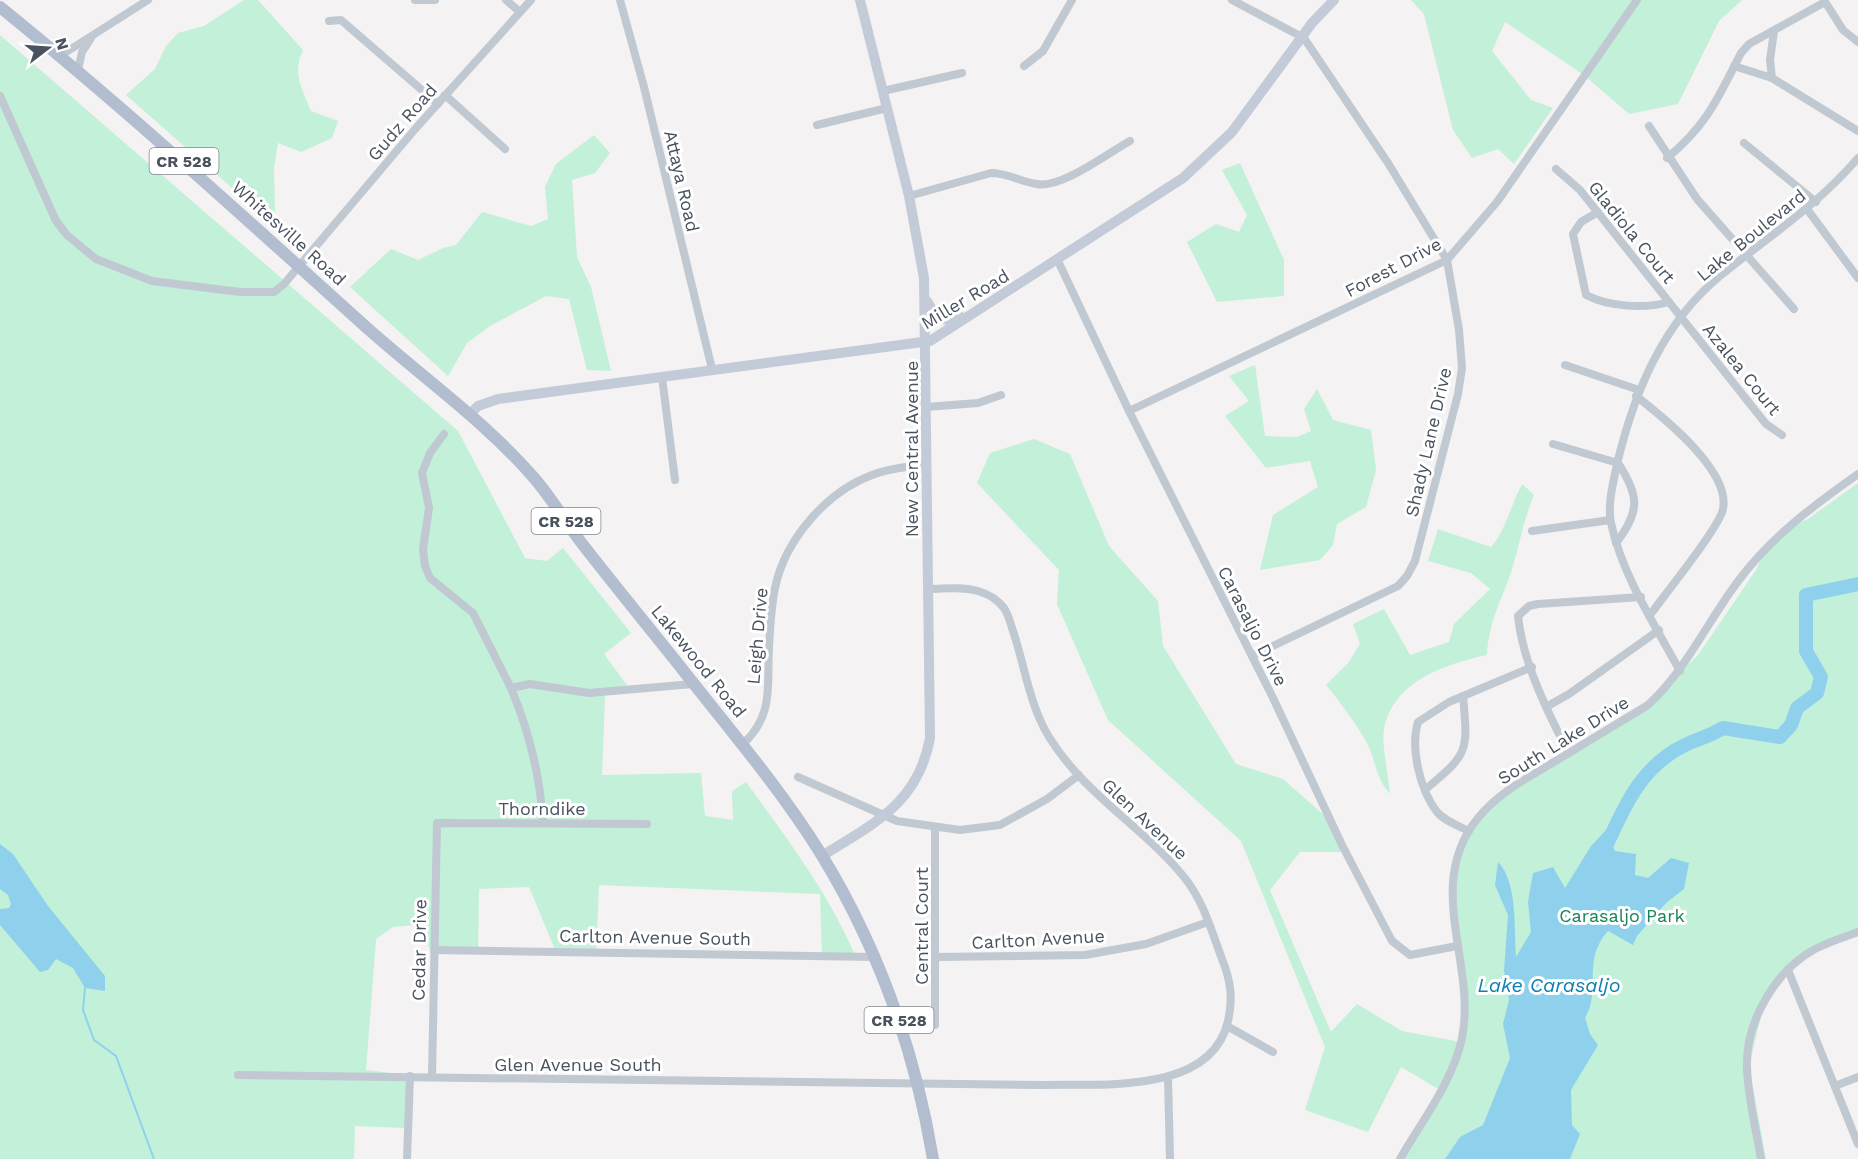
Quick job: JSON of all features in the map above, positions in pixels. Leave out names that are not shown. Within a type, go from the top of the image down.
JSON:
[{"type":"main road","name":"Whitesville Road","points":[[0,7],[78,70],[188,165],[361,323]]},
{"type":"main road","name":"Lakewood Road","points":[[361,323],[470,414],[537,481],[581,542],[743,744],[822,856],[875,957],[903,1031],[918,1085]]},
{"type":"main road","name":"CR 528","points":[[918,1085],[933,1159]]},
{"type":"street","points":[[60,56],[148,0]]},
{"type":"street","points":[[416,0],[435,0]]},
{"type":"street","points":[[506,0],[520,12]]},
{"type":"street","name":"Gudz Road","points":[[0,96],[56,221],[67,235],[96,259],[152,281],[240,292],[274,292],[284,284],[445,95],[531,0]]},
{"type":"street","name":"Attaya Road","points":[[620,0],[647,98],[712,369]]},
{"type":"street","name":"New Central Avenue","points":[[822,856],[884,816],[899,803],[918,778],[926,759],[930,738],[926,298],[909,196],[860,0]]},
{"type":"street","points":[[1024,66],[1043,51],[1072,0]]},
{"type":"street","points":[[1232,0],[1302,37]]},
{"type":"street","name":"Miller Road","points":[[470,414],[478,406],[498,399],[712,369],[927,343],[1059,261],[1183,178],[1213,153],[1232,132],[1302,37],[1334,0]]},
{"type":"street","name":"Forest Drive","points":[[1129,411],[1447,260],[1497,202],[1637,0]]},
{"type":"street","points":[[1667,158],[1690,139],[1704,123],[1734,66],[1749,44],[1825,1],[1844,30],[1858,42]]},
{"type":"street","points":[[329,21],[341,20],[438,104]]},
{"type":"street","points":[[1772,78],[1770,60],[1774,31]]},
{"type":"street","points":[[78,70],[82,52],[94,34]]},
{"type":"street","name":"Shady Lane Drive","points":[[1252,656],[1398,586],[1407,576],[1415,561],[1458,394],[1462,368],[1459,330],[1447,260],[1381,153],[1302,37]]},
{"type":"street","points":[[1734,66],[1772,78],[1858,131]]},
{"type":"street","points":[[883,92],[962,73]]},
{"type":"street","points":[[445,95],[505,149]]},
{"type":"street","points":[[817,125],[887,108]]},
{"type":"street","points":[[1648,126],[1667,158],[1697,199],[1794,309]]},
{"type":"street","points":[[909,196],[991,173],[1001,173],[1036,184],[1055,184],[1130,141]]},
{"type":"street","points":[[1744,143],[1816,202]]},
{"type":"street","name":"Lake Boulevard","points":[[1680,671],[1616,543],[1611,520],[1610,505],[1618,463],[1638,393],[1651,363],[1682,317],[1719,277],[1816,202],[1857,162]]},
{"type":"street","name":"Gladiola Court","points":[[1557,169],[1580,190],[1682,317]]},
{"type":"street","points":[[1807,209],[1858,278]]},
{"type":"street","points":[[1598,212],[1581,222],[1573,234],[1586,295],[1594,299],[1642,307],[1669,302]]},
{"type":"street","name":"Carasaljo Drive","points":[[1059,261],[1129,411],[1252,656],[1342,845],[1392,941],[1410,955],[1457,946]]},
{"type":"street","points":[[926,298],[935,314],[949,321],[981,309]]},
{"type":"street","name":"Azalea Court","points":[[1682,317],[1766,424],[1782,435]]},
{"type":"street","points":[[1565,365],[1638,393],[1692,445],[1706,463],[1724,498],[1720,518],[1650,615]]},
{"type":"street","points":[[662,377],[675,480]]},
{"type":"street","points":[[927,407],[978,403],[1000,395]]},
{"type":"street","points":[[444,435],[430,453],[422,473],[429,508],[423,549],[425,566],[430,578],[473,613],[482,626],[511,688],[526,724],[541,790],[543,822]]},
{"type":"street","points":[[1553,444],[1618,463],[1631,483],[1635,505],[1626,530],[1616,543]]},
{"type":"street","name":"Leigh Drive","points":[[743,744],[764,718],[775,586],[786,558],[798,537],[822,507],[856,482],[888,470],[926,464]]},
{"type":"street","name":"South Lake Drive","points":[[1400,1159],[1452,1070],[1462,1039],[1465,1016],[1451,901],[1452,878],[1459,852],[1469,831],[1489,806],[1513,786],[1648,705],[1680,671],[1740,579],[1766,547],[1800,517],[1858,474]]},
{"type":"street","points":[[1532,531],[1611,520]]},
{"type":"street","name":"Glen Avenue","points":[[918,1085],[1113,1083],[1168,1078],[1189,1070],[1210,1056],[1223,1036],[1233,1000],[1226,968],[1208,922],[1186,879],[1147,837],[1097,796],[1050,737],[1039,716],[1006,610],[996,600],[973,590],[928,589]]},
{"type":"street","points":[[1558,734],[1521,639],[1518,616],[1529,606],[1641,597]]},
{"type":"street","points":[[1546,707],[1569,694],[1659,630]]},
{"type":"street","points":[[1469,831],[1438,813],[1426,789],[1415,743],[1418,722],[1463,696],[1532,668]]},
{"type":"street","points":[[511,688],[530,684],[588,693],[693,684]]},
{"type":"street","points":[[1426,789],[1455,765],[1465,750],[1467,736],[1463,696]]},
{"type":"street","points":[[798,777],[884,816],[936,828],[960,830],[1000,825],[1047,799],[1078,775]]},
{"type":"street","name":"Thorndike","points":[[437,823],[648,824]]},
{"type":"street","name":"Cedar Drive","points":[[432,1077],[437,823]]},
{"type":"street","name":"Central Court","points":[[935,1025],[936,828]]},
{"type":"street","name":"Carlton Avenue","points":[[936,957],[1084,955],[1146,944],[1208,922]]},
{"type":"street","points":[[1761,1159],[1747,1066],[1757,1019],[1767,998],[1788,970],[1816,949],[1858,932]]},
{"type":"street","name":"Carlton Avenue South","points":[[434,950],[875,957]]},
{"type":"street","points":[[1788,970],[1858,1144]]},
{"type":"street","points":[[1227,1026],[1273,1052]]},
{"type":"street","name":"Glen Avenue South","points":[[238,1075],[918,1085]]},
{"type":"street","points":[[407,1159],[410,1076]]},
{"type":"street","points":[[1835,1086],[1858,1077]]},
{"type":"street","points":[[1168,1078],[1170,1159]]},
{"type":"green space","points":[[244,0],[258,0],[303,50],[298,74],[311,111],[338,121],[332,138],[301,152],[278,143],[274,168],[275,213],[264,216],[126,95],[155,69],[166,46],[178,33],[204,26]]},
{"type":"green space","points":[[1411,0],[1742,0],[1719,21],[1678,104],[1629,114],[1584,75],[1505,22],[1492,51],[1531,100],[1553,108],[1514,164],[1498,149],[1472,158],[1453,130],[1424,14]]},
{"type":"green space","points":[[0,35],[458,431],[525,558],[547,561],[563,548],[631,633],[604,654],[632,692],[605,694],[602,775],[701,773],[705,816],[733,820],[732,791],[746,782],[819,887],[855,955],[822,955],[820,894],[599,885],[596,953],[556,952],[529,887],[479,889],[478,951],[431,950],[415,925],[393,927],[376,939],[366,1070],[409,1075],[408,1128],[355,1126],[354,1159],[0,1159]]},
{"type":"green space","points":[[594,135],[610,153],[595,173],[572,180],[577,257],[591,287],[611,371],[587,370],[569,299],[546,296],[490,326],[467,343],[448,376],[350,287],[391,249],[418,260],[443,248],[456,245],[482,212],[531,226],[548,219],[545,187],[556,164]]},
{"type":"green space","points":[[1240,163],[1284,260],[1284,296],[1217,302],[1187,242],[1216,224],[1239,232],[1247,215],[1222,170]]},
{"type":"green space","points":[[1255,365],[1265,436],[1297,437],[1311,431],[1304,409],[1317,389],[1333,420],[1371,430],[1376,470],[1366,507],[1337,524],[1333,545],[1320,560],[1260,570],[1273,515],[1318,487],[1310,461],[1266,468],[1225,416],[1249,401],[1229,376]]},
{"type":"green space","name":"Carasaljo Park","points":[[1034,439],[1070,454],[1109,546],[1158,601],[1163,646],[1236,764],[1283,779],[1325,816],[1343,852],[1300,852],[1270,890],[1331,1032],[1357,1004],[1402,1031],[1461,1042],[1465,1016],[1451,901],[1459,852],[1489,806],[1643,708],[1698,655],[1756,570],[1766,547],[1786,529],[1808,519],[1858,483],[1858,934],[1800,959],[1764,1004],[1749,1066],[1766,1159],[1400,1159],[1440,1090],[1401,1067],[1368,1132],[1305,1110],[1325,1047],[1241,841],[1108,720],[1057,604],[1059,570],[977,483],[990,453]]},
{"type":"green space","points":[[1522,484],[1534,495],[1513,566],[1493,619],[1487,655],[1455,664],[1424,677],[1398,698],[1389,712],[1383,736],[1390,794],[1379,776],[1367,743],[1348,713],[1326,685],[1349,662],[1360,644],[1353,624],[1384,609],[1410,655],[1449,642],[1454,624],[1490,589],[1471,573],[1428,561],[1438,529],[1491,547],[1504,526]]},
{"type":"water","name":"Lake Carasaljo","points":[[1606,830],[1615,851],[1636,854],[1635,875],[1648,878],[1671,858],[1689,863],[1684,889],[1666,903],[1637,936],[1633,945],[1608,931],[1595,953],[1592,997],[1585,1018],[1590,1034],[1598,1045],[1571,1090],[1572,1125],[1580,1134],[1570,1159],[1445,1159],[1460,1137],[1483,1125],[1510,1058],[1503,1024],[1509,1000],[1504,971],[1508,915],[1495,885],[1498,862],[1509,882],[1512,894],[1516,957],[1531,932],[1528,902],[1533,873],[1553,867],[1565,888],[1591,846]]},
{"type":"water","points":[[0,844],[13,854],[48,906],[105,976],[105,991],[85,988],[73,968],[56,959],[48,970],[40,972],[0,925],[0,909],[9,908],[11,904],[8,895],[0,889]]},
{"type":"waterway","points":[[1603,853],[1634,791],[1656,765],[1669,754],[1723,728],[1780,737],[1791,725],[1797,708],[1817,693],[1821,677],[1806,651],[1806,595],[1858,584]]},
{"type":"waterway","points":[[85,988],[83,1010],[94,1040],[116,1056],[154,1159]]}]
